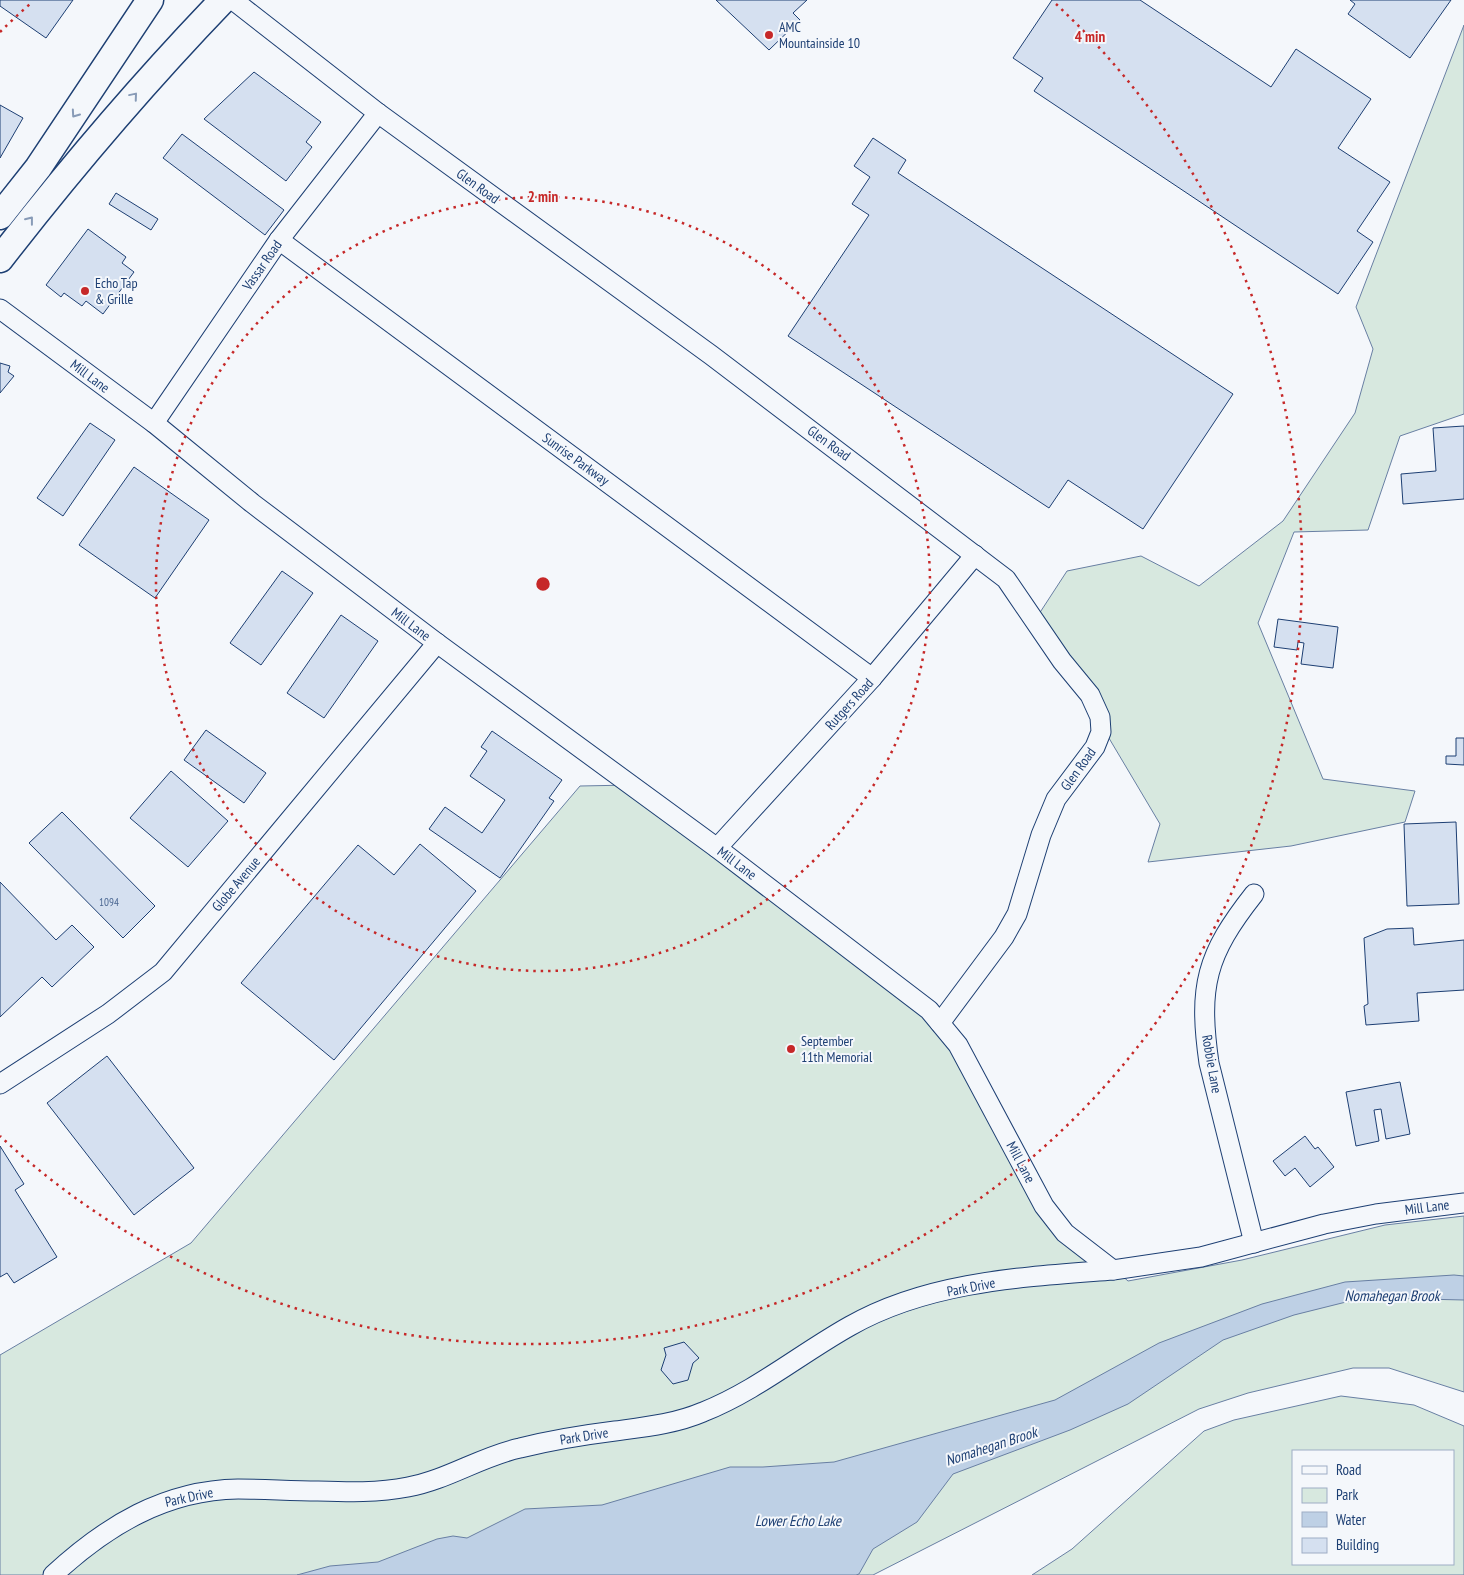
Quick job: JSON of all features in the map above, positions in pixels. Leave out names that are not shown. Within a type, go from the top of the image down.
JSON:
[{"type":"highway","points":[[0,216],[38,168],[150,0]]},
{"type":"highway","points":[[0,259],[48,198],[158,68],[223,0]]},
{"type":"street","name":"Glen Road","points":[[233,0],[378,113],[710,355],[1006,579],[1062,661],[1090,695],[1100,717],[1101,732],[1095,747],[1056,799],[1041,835],[1017,914],[1004,937],[940,1023]]},
{"type":"street","name":"Vassar Road","points":[[154,423],[280,240],[378,113]]},
{"type":"street","name":"Sunrise Parkway","points":[[280,240],[872,678]]},
{"type":"street","name":"Mill Lane","points":[[0,309],[154,423],[252,503],[437,643],[717,848],[902,987],[929,1010],[958,1045],[1044,1206],[1064,1233],[1114,1270],[1201,1257],[1324,1224],[1464,1202]]},
{"type":"street","name":"Rutgers Road","points":[[717,848],[872,678],[975,555]]},
{"type":"street","name":"Globe Avenue","points":[[0,1084],[108,1014],[163,972],[437,643]]},
{"type":"street","name":"Robbie Lane","points":[[1254,894],[1229,925],[1214,953],[1206,981],[1205,1006],[1209,1063],[1254,1243]]},
{"type":"street","name":"Park Drive","points":[[54,1575],[84,1547],[127,1518],[152,1506],[176,1498],[205,1492],[237,1489],[364,1492],[411,1487],[516,1448],[569,1437],[674,1422],[700,1414],[727,1402],[850,1326],[912,1299],[963,1287],[1020,1278],[1114,1270]]},
{"type":"green space","points":[[1464,25],[1464,414],[1400,436],[1368,530],[1294,532],[1258,623],[1323,779],[1415,791],[1405,822],[1291,846],[1148,862],[1160,824],[1037,617],[1067,571],[1141,556],[1199,586],[1283,521],[1355,413],[1373,349],[1356,307]]},
{"type":"green space","points":[[631,785],[929,1010],[1044,1206],[1128,1281],[1242,1260],[1385,1225],[1464,1216],[1464,1392],[1389,1368],[1353,1368],[1248,1393],[1199,1409],[873,1575],[0,1575],[0,1355],[191,1243],[580,786]]},
{"type":"green space","points":[[1341,1396],[1414,1405],[1464,1426],[1464,1575],[1032,1575],[1072,1549],[1204,1431],[1234,1420]]},
{"type":"water","name":"Lower Echo Lake","points":[[1454,1275],[1464,1276],[1464,1300],[1380,1298],[1354,1300],[1294,1315],[1223,1340],[1128,1404],[1070,1430],[953,1474],[917,1522],[873,1549],[859,1574],[856,1575],[297,1575],[330,1566],[378,1562],[437,1539],[453,1536],[467,1538],[525,1509],[602,1505],[730,1467],[763,1467],[834,1462],[1055,1400],[1159,1343],[1262,1304],[1345,1282]]},
{"type":"building","points":[[0,0],[73,0],[46,38],[0,6]]},
{"type":"building","name":"AMC Mountainside 10","points":[[716,0],[807,0],[793,13],[800,20],[769,50]]},
{"type":"building","points":[[1052,0],[1140,0],[1271,87],[1296,49],[1371,99],[1338,148],[1390,182],[1357,231],[1373,242],[1338,294],[1034,91],[1043,78],[1013,58]]},
{"type":"building","points":[[1350,0],[1451,0],[1410,58],[1348,14],[1355,4]]},
{"type":"building","points":[[254,72],[321,122],[306,142],[312,147],[286,181],[204,119]]},
{"type":"building","points":[[0,105],[23,118],[0,158]]},
{"type":"building","points":[[182,134],[284,210],[265,235],[163,158]]},
{"type":"building","points":[[873,138],[906,160],[898,173],[1233,394],[1143,529],[1068,480],[1049,508],[788,336],[869,215],[852,204],[870,177],[854,166]]},
{"type":"building","points":[[116,193],[158,219],[151,230],[109,204]]},
{"type":"building","points":[[88,229],[126,257],[122,263],[134,272],[103,314],[86,301],[82,306],[64,293],[61,297],[46,285]]},
{"type":"building","points":[[0,363],[10,366],[8,372],[14,376],[0,393]]},
{"type":"building","points":[[90,423],[115,440],[63,516],[37,498]]},
{"type":"building","points":[[1464,426],[1464,499],[1403,504],[1401,474],[1436,471],[1433,428]]},
{"type":"building","points":[[134,467],[209,520],[155,598],[79,545]]},
{"type":"building","points":[[282,571],[313,593],[261,665],[230,643]]},
{"type":"building","points":[[341,615],[378,641],[324,718],[287,693]]},
{"type":"building","points":[[1278,619],[1338,627],[1333,668],[1301,664],[1304,643],[1298,642],[1297,650],[1274,647]]},
{"type":"building","points":[[206,730],[266,773],[244,803],[184,760]]},
{"type":"building","points":[[492,731],[562,780],[549,798],[554,801],[500,878],[429,829],[445,807],[482,833],[505,800],[470,776],[487,751],[481,747]]},
{"type":"building","points":[[1456,738],[1464,738],[1464,765],[1446,764],[1446,756],[1456,756]]},
{"type":"building","points":[[171,771],[228,821],[188,867],[130,818]]},
{"type":"building","points":[[62,812],[155,906],[123,938],[29,843]]},
{"type":"building","points":[[1456,822],[1459,904],[1407,906],[1404,824]]},
{"type":"building","points":[[420,844],[476,891],[334,1060],[241,983],[358,845],[394,875]]},
{"type":"building","points":[[0,882],[56,940],[72,925],[94,947],[52,987],[42,977],[0,1017]]},
{"type":"building","points":[[1413,928],[1414,945],[1464,940],[1464,990],[1417,993],[1419,1021],[1366,1025],[1364,1006],[1368,1004],[1364,938],[1387,929]]},
{"type":"building","points":[[107,1056],[194,1168],[134,1215],[47,1103]]},
{"type":"building","points":[[1400,1082],[1410,1134],[1386,1139],[1381,1109],[1374,1110],[1379,1141],[1356,1146],[1346,1092]]},
{"type":"building","points":[[1305,1136],[1315,1149],[1318,1147],[1334,1167],[1310,1187],[1295,1168],[1285,1176],[1273,1161]]},
{"type":"building","points":[[0,1146],[24,1184],[15,1190],[57,1257],[14,1283],[7,1273],[0,1277]]},
{"type":"building","points":[[684,1342],[699,1358],[693,1363],[688,1380],[673,1384],[661,1370],[666,1355],[664,1348]]},
{"type":"place","name":"AMC Mountainside 10","points":[[769,35]]},
{"type":"place","name":"Echo Tap & Grille","points":[[85,291]]},
{"type":"place","name":"September 11th Memorial","points":[[791,1049]]},
{"type":"water label","name":"Nomahegan Brook","points":[[1392,1295]]},
{"type":"water label","name":"Nomahegan Brook","points":[[991,1446]]}]
